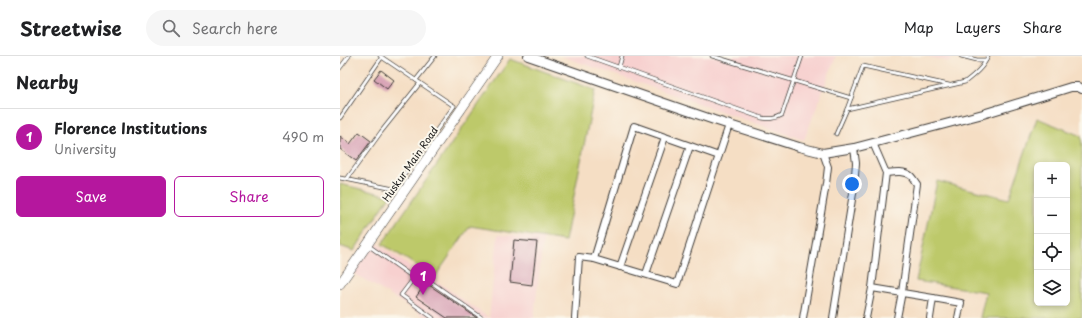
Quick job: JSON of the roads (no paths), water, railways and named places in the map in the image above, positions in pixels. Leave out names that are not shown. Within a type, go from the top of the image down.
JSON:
[{"type":"main road","name":"Huskur Main Road","points":[[340,284],[457,108],[498,56]]},
{"type":"street","points":[[528,56],[729,125],[823,153],[854,148],[983,114],[1071,87],[1078,87],[1082,89]]},
{"type":"street","points":[[575,318],[579,257],[594,259],[677,284],[729,125]]},
{"type":"street","points":[[594,259],[634,126],[719,156]]},
{"type":"street","points":[[620,267],[665,137]]},
{"type":"street","points":[[866,318],[872,288],[886,174],[873,143]]},
{"type":"street","points":[[646,274],[690,146]]},
{"type":"street","points":[[833,318],[854,186],[856,164],[854,148]]},
{"type":"street","points":[[803,318],[826,184],[828,166],[823,153]]},
{"type":"street","points":[[886,174],[893,172],[904,172],[911,176],[917,184],[898,318]]},
{"type":"street","points":[[872,288],[961,303],[958,318]]},
{"type":"street","points":[[930,318],[933,298]]},
{"type":"lane","points":[[340,68],[349,56]]},
{"type":"lane","points":[[340,118],[381,56],[457,108],[394,189],[340,178]]},
{"type":"lane","points":[[347,179],[435,56]]},
{"type":"lane","points":[[587,56],[762,118],[771,119],[782,115],[802,56]]},
{"type":"lane","points":[[619,67],[622,56]]},
{"type":"lane","points":[[712,56],[851,98]]},
{"type":"lane","points":[[960,56],[977,60],[986,60]]},
{"type":"lane","points":[[847,109],[965,82],[974,75],[988,56]]},
{"type":"lane","points":[[836,134],[863,66],[951,86]]},
{"type":"lane","points":[[367,245],[414,278]]},
{"type":"lane","points":[[433,318],[401,295],[418,273],[482,318]]},
{"type":"place","name":"Florence Institutions","points":[[423,295]]}]
